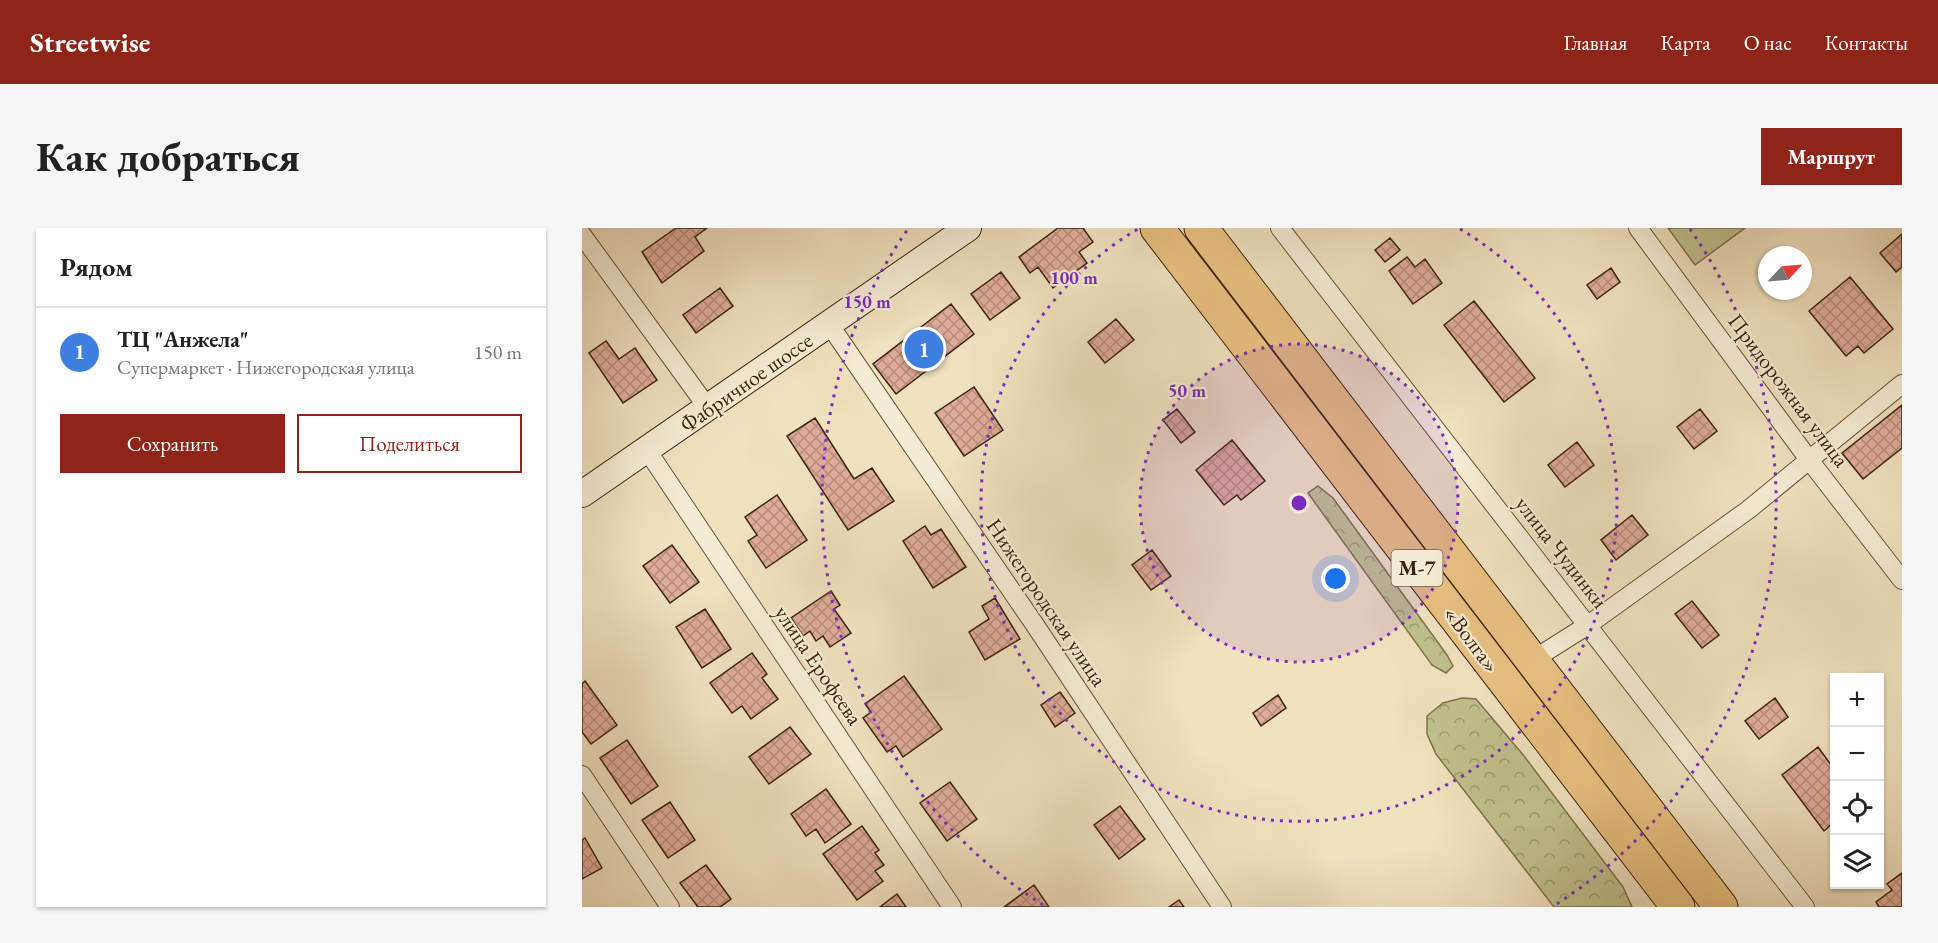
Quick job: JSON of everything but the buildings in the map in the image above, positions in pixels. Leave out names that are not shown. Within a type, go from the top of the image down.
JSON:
[{"type":"highway","name":"«Волга»","points":[[1157,228],[1678,907]]},
{"type":"highway","name":"«Волга»","points":[[1201,228],[1721,907]]},
{"type":"main road","name":"Фабричное шоссе","points":[[582,494],[968,228]]},
{"type":"street","name":"улица Чудинки","points":[[1280,228],[1805,907]]},
{"type":"street","name":"Придорожная улица","points":[[1638,228],[1810,461],[1902,580]]},
{"type":"street","points":[[582,234],[708,408]]},
{"type":"street","name":"Нижегородская улица","points":[[829,324],[1037,628],[1222,907]]},
{"type":"street","points":[[1531,661],[1588,625],[1738,517],[1810,461],[1902,384]]},
{"type":"street","name":"улица Ерофеева","points":[[647,450],[952,907]]},
{"type":"street","points":[[582,775],[670,907]]},
{"type":"green space","points":[[1668,228],[1745,228],[1695,265]]},
{"type":"green space","points":[[1318,486],[1333,498],[1447,655],[1453,666],[1446,673],[1432,665],[1308,493]]},
{"type":"green space","points":[[1462,698],[1476,699],[1524,756],[1623,887],[1632,907],[1554,907],[1436,754],[1427,734],[1427,716],[1443,703]]},
{"type":"place","name":"ТЦ \"Анжела\"","points":[[924,349]]}]
